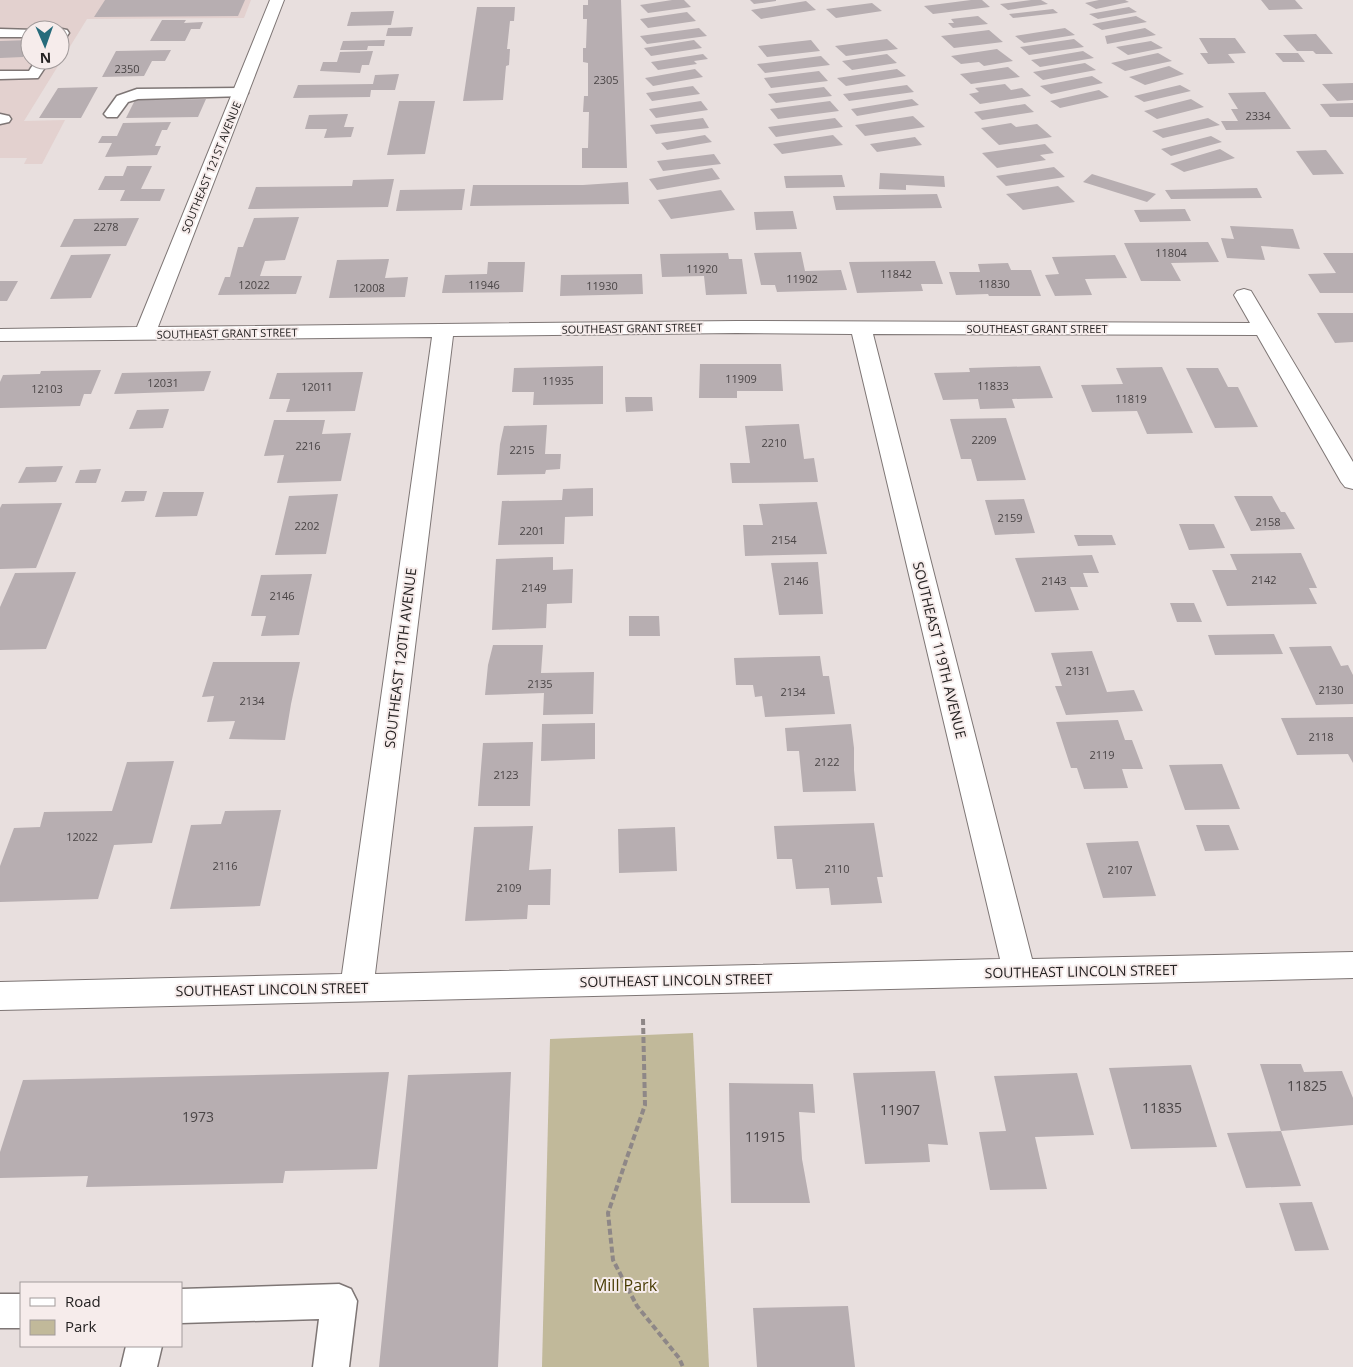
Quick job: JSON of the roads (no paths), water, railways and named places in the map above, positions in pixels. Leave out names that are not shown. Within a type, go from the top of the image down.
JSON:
[{"type":"street","name":"SOUTHEAST 121ST AVENUE","points":[[144,334],[277,0]]},
{"type":"street","points":[[1244,295],[1353,482]]},
{"type":"street","name":"SOUTHEAST GRANT STREET","points":[[0,336],[862,327],[1264,329]]},
{"type":"street","name":"SOUTHEAST 119TH AVENUE","points":[[862,327],[1019,972]]},
{"type":"street","name":"SOUTHEAST 120TH AVENUE","points":[[357,987],[443,330]]},
{"type":"street","name":"SOUTHEAST LINCOLN STREET","points":[[0,996],[1353,965]]},
{"type":"lane","points":[[0,33],[20,33]]},
{"type":"lane","points":[[0,75],[33,75],[36,70]]},
{"type":"lane","points":[[112,114],[122,99],[136,94],[240,92]]},
{"type":"lane","points":[[182,1306],[339,1301],[331,1367]]},
{"type":"lane","points":[[0,1311],[20,1311]]},
{"type":"lane","points":[[139,1367],[144,1347]]},
{"type":"park label","name":"Mill Park","points":[[625,1285]]}]
